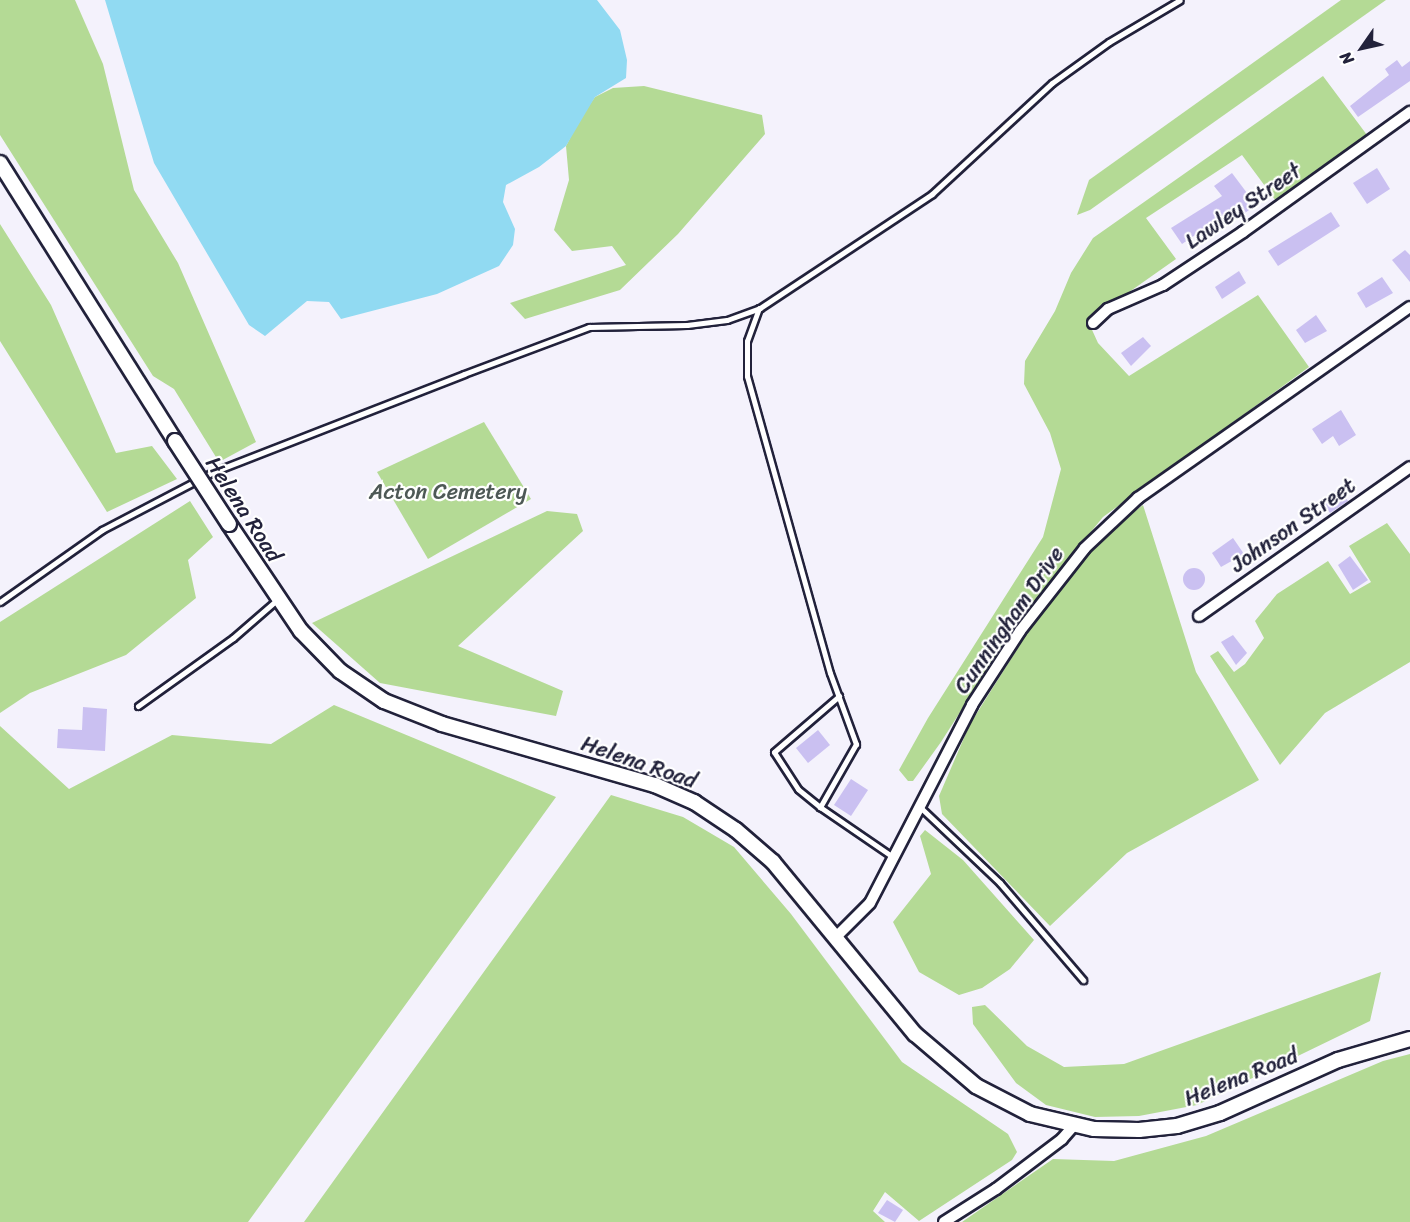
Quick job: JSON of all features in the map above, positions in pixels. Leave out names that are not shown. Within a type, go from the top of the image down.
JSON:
[{"type":"main road","name":"Helena Road","points":[[0,163],[229,524],[278,599],[320,653],[340,671],[384,701],[442,724],[655,785],[712,813],[773,862],[895,1013],[954,1070],[1002,1102],[1030,1114],[1074,1125],[1118,1131],[1177,1125],[1220,1113],[1338,1060],[1410,1039]]},
{"type":"street","name":"Lawley Street","points":[[1093,323],[1108,309],[1163,285],[1243,232],[1410,112]]},
{"type":"street","name":"Cunningham Drive","points":[[835,938],[870,903],[921,808],[972,705],[1006,651],[1085,548],[1138,498],[1410,307]]},
{"type":"street","name":"Johnson Street","points":[[1199,616],[1410,467]]},
{"type":"street","points":[[944,1222],[996,1189],[1062,1139],[1074,1125]]},
{"type":"lane","points":[[0,602],[102,530],[213,472],[464,374],[589,327],[687,325],[727,320],[759,308],[932,194],[1052,83],[1109,42],[1180,0]]},
{"type":"lane","points":[[759,308],[747,341],[747,376],[839,696],[856,744],[820,807]]},
{"type":"lane","points":[[138,706],[233,638],[278,599]]},
{"type":"lane","points":[[839,696],[774,752],[798,789],[894,858]]},
{"type":"lane","points":[[921,808],[1000,883],[1083,980]]},
{"type":"green space","points":[[0,0],[75,0],[103,64],[134,190],[178,263],[256,442],[219,462],[174,389],[153,376],[0,135]]},
{"type":"green space","points":[[1341,0],[1386,0],[1090,210],[1077,215],[1089,180]]},
{"type":"green space","points":[[1323,76],[1367,135],[1276,201],[1242,155],[1146,218],[1176,259],[1088,321],[1098,343],[1129,376],[1258,295],[1309,367],[1103,517],[1019,620],[941,742],[913,781],[908,781],[899,770],[928,718],[1043,537],[1061,469],[1050,433],[1024,384],[1025,361],[1055,311],[1071,273],[1093,238]]},
{"type":"green space","points":[[644,86],[762,115],[765,134],[678,234],[620,290],[525,319],[510,303],[626,265],[612,246],[572,251],[554,230],[569,180],[566,146],[582,115],[595,97],[613,88]]},
{"type":"green space","points":[[0,224],[51,305],[116,453],[152,446],[177,479],[107,512],[0,341]]},
{"type":"green space","name":"Acton Cemetery","points":[[484,422],[531,499],[428,559],[377,472]]},
{"type":"green space","points":[[190,501],[213,537],[188,560],[196,598],[126,655],[30,693],[0,713],[0,622]]},
{"type":"green space","points":[[1143,505],[1196,672],[1259,780],[1127,853],[1050,926],[942,814],[939,796],[970,724],[1031,627],[1082,562],[1115,526]]},
{"type":"green space","points":[[547,511],[577,514],[583,531],[458,646],[563,691],[556,716],[380,683],[312,623]]},
{"type":"green space","points":[[1387,523],[1410,554],[1410,662],[1325,713],[1280,765],[1210,656],[1218,651],[1234,672],[1245,664],[1264,638],[1255,621],[1277,594],[1328,561],[1350,594],[1371,582],[1349,546]]},
{"type":"green space","points":[[334,705],[556,797],[248,1222],[0,1222],[0,726],[69,789],[172,735],[271,744]]},
{"type":"green space","points":[[611,795],[683,817],[734,847],[791,914],[902,1062],[1008,1134],[1017,1152],[1012,1160],[919,1221],[885,1192],[873,1211],[885,1222],[304,1222]]},
{"type":"green space","points":[[925,830],[963,860],[1034,940],[1010,969],[982,988],[959,995],[919,972],[893,922],[931,874],[920,836]]},
{"type":"green space","points":[[1381,972],[1370,1021],[1197,1105],[1139,1116],[1095,1117],[1046,1105],[1016,1083],[973,1024],[972,1007],[985,1005],[1027,1046],[1064,1067],[1124,1064]]},
{"type":"green space","points":[[1410,1054],[1410,1222],[962,1222],[1053,1159],[1114,1161],[1206,1136],[1383,1061]]},
{"type":"water","points":[[105,0],[597,0],[620,30],[627,60],[626,78],[595,97],[566,146],[539,167],[506,185],[503,202],[515,229],[513,245],[499,266],[437,294],[341,319],[329,302],[307,301],[265,336],[249,325],[154,163]]},
{"type":"building","points":[[1397,60],[1402,67],[1410,61],[1410,81],[1358,117],[1350,106],[1389,75],[1385,69]]},
{"type":"building","points":[[1377,168],[1390,189],[1367,204],[1353,183]]},
{"type":"building","points":[[1232,173],[1256,205],[1238,218],[1232,210],[1182,244],[1171,228],[1222,196],[1214,186]]},
{"type":"building","points":[[1331,212],[1340,226],[1278,266],[1268,251]]},
{"type":"building","points":[[1405,250],[1410,255],[1410,282],[1392,260]]},
{"type":"building","points":[[1239,271],[1246,283],[1222,299],[1215,287]]},
{"type":"building","points":[[1382,277],[1393,293],[1366,308],[1357,293]]},
{"type":"building","points":[[1316,315],[1327,331],[1305,343],[1296,330]]},
{"type":"building","points":[[1143,337],[1151,346],[1131,366],[1121,353]]},
{"type":"building","points":[[1341,410],[1356,435],[1339,446],[1333,436],[1322,444],[1312,429]]},
{"type":"building","points":[[1339,488],[1348,501],[1330,513],[1321,501]]},
{"type":"building","points":[[1233,538],[1244,554],[1221,567],[1212,553]]},
{"type":"building","points":[[1350,556],[1368,580],[1353,590],[1338,565]]},
{"type":"building","points":[[1194,568],[1202,571],[1205,579],[1202,587],[1194,590],[1186,587],[1183,579],[1186,571]]},
{"type":"building","points":[[1233,635],[1247,653],[1236,665],[1221,642]]},
{"type":"building","points":[[83,707],[107,709],[105,751],[57,748],[58,729],[82,730]]},
{"type":"building","points":[[818,730],[830,745],[808,763],[796,748]]},
{"type":"building","points":[[851,779],[868,790],[851,816],[834,805]]},
{"type":"building","points":[[887,1200],[903,1210],[895,1222],[878,1213]]}]
